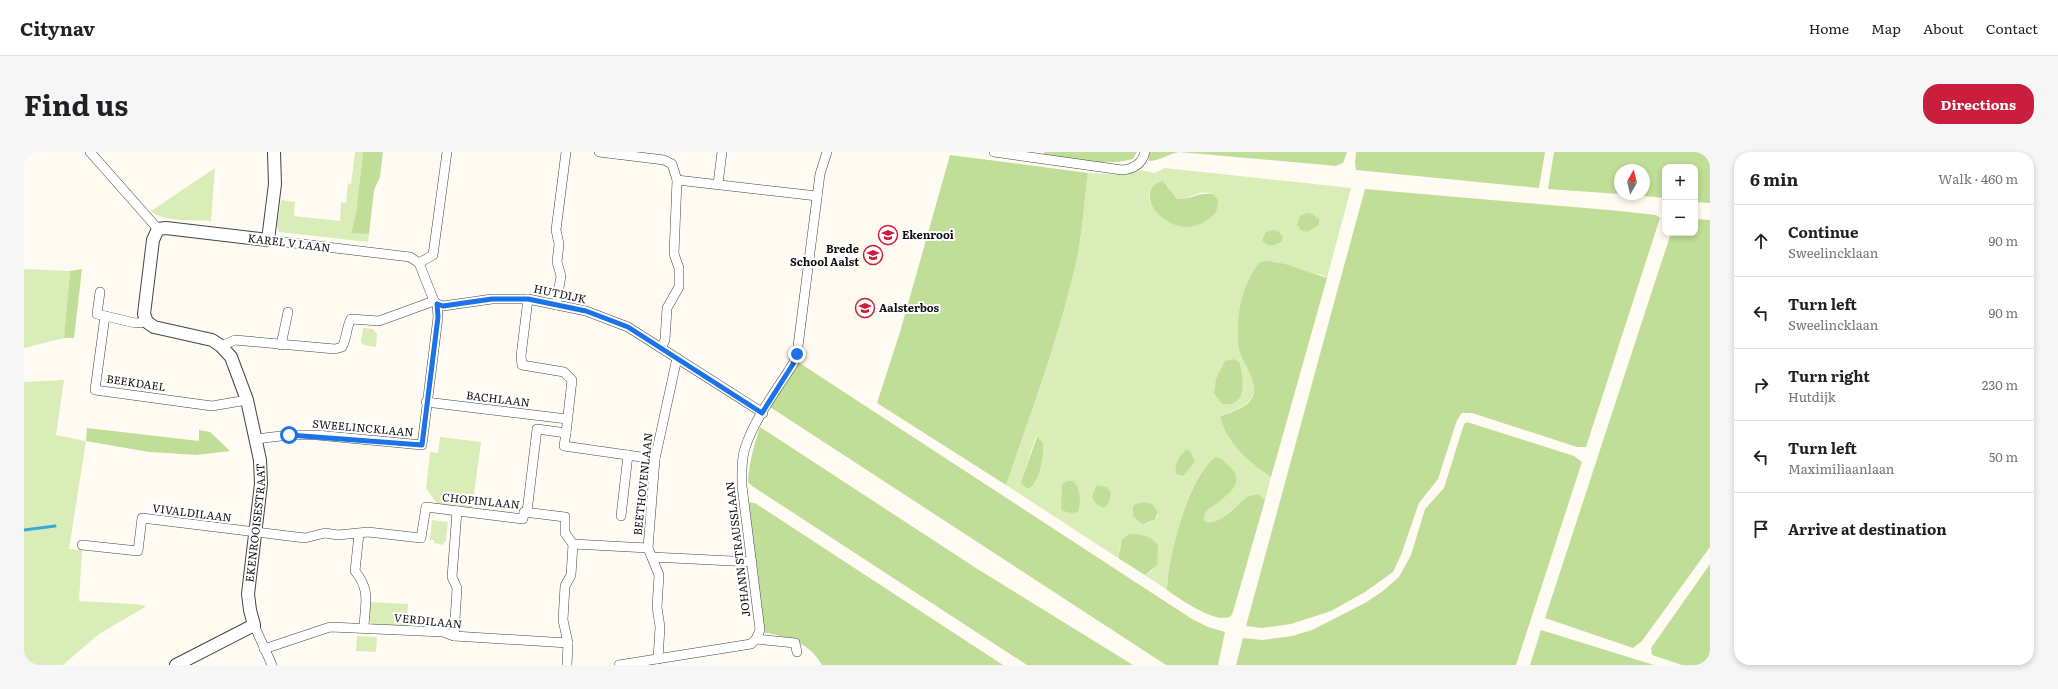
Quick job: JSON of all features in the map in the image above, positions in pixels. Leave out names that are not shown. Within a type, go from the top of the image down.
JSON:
[{"type":"street","points":[[90,152],[158,229],[153,240],[147,285],[144,314],[147,322],[135,322],[97,314],[100,292]]},
{"type":"street","points":[[268,240],[275,184],[274,152]]},
{"type":"street","points":[[435,303],[419,263],[433,256],[447,152]]},
{"type":"street","points":[[556,305],[561,276],[557,262],[559,244],[556,230],[566,152]]},
{"type":"street","points":[[599,152],[664,160],[672,164],[676,180],[674,254],[679,268],[678,287],[667,308],[665,340],[661,348]]},
{"type":"street","points":[[718,184],[722,152]]},
{"type":"street","name":"JOHANN STRAUSSLAAN","points":[[756,639],[760,630],[742,486],[742,466],[745,449],[762,413],[793,364],[797,354],[820,174],[827,152]]},
{"type":"street","points":[[994,152],[1040,155],[1122,170],[1135,167],[1140,163],[1145,152]]},
{"type":"street","points":[[676,180],[817,196]]},
{"type":"street","name":"KAREL V LAAN","points":[[158,229],[166,228],[410,257],[419,263]]},
{"type":"street","name":"HUTDIJK","points":[[221,346],[235,340],[281,346],[310,345],[335,349],[342,347],[345,342],[348,324],[351,319],[356,318],[379,321],[435,303],[443,306],[492,299],[528,299],[605,317],[628,327],[762,413]]},
{"type":"street","points":[[528,299],[521,356],[522,365],[564,372],[572,380],[564,446],[655,459]]},
{"type":"street","name":"SWEELINCKLAAN","points":[[256,439],[289,435],[317,436],[422,445],[426,402],[438,317],[435,303]]},
{"type":"street","points":[[281,346],[288,312]]},
{"type":"street","name":"BEEKDAEL","points":[[105,316],[95,390],[212,406],[247,400]]},
{"type":"street","name":"EKENROOISESTRAAT","points":[[147,322],[154,327],[212,340],[221,346],[231,357],[247,400],[260,460],[261,484],[248,594],[254,625]]},
{"type":"street","name":"BEETHOVENLAAN","points":[[658,659],[660,627],[657,607],[659,575],[648,548],[655,459],[677,358]]},
{"type":"street","name":"BACHLAAN","points":[[426,402],[567,419]]},
{"type":"street","points":[[527,512],[537,430],[566,434]]},
{"type":"street","name":"BEETHOVENLAAN","points":[[621,516],[628,455]]},
{"type":"street","name":"CHOPINLAAN","points":[[256,533],[305,538],[324,533],[359,534],[368,532],[421,538],[426,507],[523,519],[524,512],[565,517],[565,533],[573,544]]},
{"type":"street","points":[[454,636],[457,588],[452,577],[457,511]]},
{"type":"street","name":"VIVALDILAAN","points":[[82,545],[138,551],[142,518],[256,533]]},
{"type":"street","points":[[359,534],[355,571],[364,583],[366,592],[364,627]]},
{"type":"street","points":[[567,665],[568,643],[563,620],[565,586],[571,575],[573,544],[648,548]]},
{"type":"street","points":[[652,557],[752,562]]},
{"type":"street","points":[[176,665],[254,625],[272,665]]},
{"type":"street","name":"VERDILAAN","points":[[264,649],[330,627],[364,627],[443,632],[454,636],[568,643]]},
{"type":"street","points":[[619,665],[658,659],[679,660],[751,644],[756,639],[795,643],[797,652]]},
{"type":"green space","points":[[355,152],[363,152],[356,213],[351,232],[369,234],[368,242],[279,232],[277,226],[281,200],[295,202],[294,216],[340,221],[341,202],[346,203],[348,183],[351,184]]},
{"type":"green space","points":[[363,152],[383,152],[380,177],[374,190],[369,234],[351,233],[356,213]]},
{"type":"green space","points":[[1044,152],[1137,152],[1133,159],[1100,162],[1043,154]]},
{"type":"green space","points":[[1150,152],[1179,152],[1156,160],[1148,161]]},
{"type":"green space","points":[[1179,152],[1347,152],[1343,163],[1336,166]]},
{"type":"green space","points":[[1356,152],[1545,152],[1539,188],[1356,170]]},
{"type":"green space","points":[[1554,152],[1710,152],[1710,203],[1698,202],[1698,164],[1662,164],[1662,198],[1650,197],[1650,164],[1614,164],[1614,194],[1548,189]]},
{"type":"green space","points":[[950,155],[1088,173],[1079,247],[1070,287],[1045,372],[1006,485],[877,403],[900,332]]},
{"type":"green space","points":[[215,168],[211,221],[171,219],[156,215],[151,211]]},
{"type":"green space","points":[[1165,168],[1351,188],[1327,278],[1322,275],[1308,272],[1239,314],[1237,334],[1255,386],[1254,393],[1248,402],[1243,406],[1221,416],[1229,435],[1241,451],[1255,465],[1271,477],[1265,500],[1259,494],[1252,496],[1219,520],[1213,523],[1207,523],[1204,520],[1205,513],[1213,506],[1215,457],[1205,467],[1196,481],[1181,518],[1171,558],[1167,590],[1145,575],[1153,570],[1143,535],[1129,534],[1120,546],[1118,558],[1006,485],[1045,372],[1070,287],[1079,247],[1088,173],[1124,175],[1141,170],[1154,173]],"holes":[[[1168,186],[1178,199],[1202,193],[1213,194],[1210,218],[1207,219],[1150,202],[1149,194],[1152,188]],[[1037,437],[1030,488],[1025,488],[1022,479],[1035,439]],[[1133,507],[1158,512],[1157,518],[1149,523],[1133,516]]]},
{"type":"green space","points":[[1163,181],[1177,199],[1203,194],[1213,194],[1218,200],[1215,213],[1204,222],[1191,227],[1178,226],[1166,221],[1157,213],[1151,203],[1150,194],[1153,186]]},
{"type":"green space","points":[[1365,189],[1620,211],[1656,215],[1660,218],[1586,447],[1577,447],[1472,413],[1462,413],[1457,420],[1438,479],[1419,503],[1401,555],[1393,572],[1365,592],[1331,611],[1291,624],[1262,628],[1246,626]]},
{"type":"green space","points":[[1307,213],[1312,214],[1319,219],[1319,225],[1307,232],[1301,230],[1297,225],[1300,216]]},
{"type":"green space","points":[[1698,219],[1710,220],[1710,547],[1642,641],[1633,648],[1545,618],[1670,236],[1698,236]]},
{"type":"green space","points":[[1273,230],[1278,231],[1283,237],[1282,241],[1274,245],[1264,243],[1262,240],[1266,232]]},
{"type":"green space","points":[[1267,261],[1285,264],[1327,278],[1271,477],[1248,459],[1234,444],[1224,428],[1221,419],[1221,416],[1238,409],[1250,401],[1254,392],[1254,386],[1250,374],[1239,349],[1239,315],[1248,281],[1260,262]]},
{"type":"green space","points":[[24,269],[70,271],[64,338],[24,348]]},
{"type":"green space","points":[[82,269],[74,338],[64,338],[70,271]]},
{"type":"green space","points":[[363,328],[373,329],[377,334],[376,347],[364,345],[361,342]]},
{"type":"green space","points":[[1233,359],[1239,362],[1243,383],[1242,390],[1240,397],[1236,401],[1230,404],[1222,404],[1214,393],[1216,379],[1225,361]]},
{"type":"green space","points":[[798,362],[1192,619],[1208,627],[1225,632],[1218,665],[1166,665],[770,407]]},
{"type":"green space","points":[[64,380],[56,435],[86,441],[69,549],[82,550],[79,601],[147,606],[99,634],[63,665],[24,665],[24,382]]},
{"type":"green space","points":[[1467,422],[1574,456],[1582,462],[1516,665],[1236,665],[1243,638],[1262,640],[1292,636],[1312,630],[1365,603],[1383,591],[1399,577],[1411,555],[1425,509],[1444,488],[1464,424]]},
{"type":"green space","points":[[760,427],[976,568],[1133,665],[1027,665],[752,486],[748,482],[749,468]]},
{"type":"green space","points":[[87,428],[199,441],[199,430],[210,432],[230,451],[197,455],[149,452],[86,441]]},
{"type":"green space","points":[[440,437],[481,442],[472,509],[437,504],[426,488],[430,452],[438,453]]},
{"type":"green space","points":[[1037,437],[1043,443],[1041,467],[1033,484],[1030,488],[1026,488],[1021,483]]},
{"type":"green space","points":[[1186,450],[1190,451],[1195,462],[1183,476],[1176,474],[1176,464],[1183,452]]},
{"type":"green space","points":[[1215,457],[1222,459],[1230,467],[1235,474],[1236,480],[1230,492],[1205,513],[1204,520],[1214,522],[1220,519],[1250,496],[1259,494],[1265,500],[1233,612],[1231,616],[1224,618],[1216,617],[1198,610],[1167,590],[1171,558],[1188,499],[1205,467]]},
{"type":"green space","points":[[1068,481],[1073,481],[1079,491],[1080,504],[1078,512],[1072,513],[1061,509],[1062,484]]},
{"type":"green space","points":[[1096,486],[1107,487],[1111,493],[1108,504],[1104,508],[1096,504],[1092,497]]},
{"type":"green space","points":[[747,502],[755,503],[1003,665],[822,665],[811,651],[797,642],[781,636],[763,632]]},
{"type":"green space","points":[[1144,502],[1152,504],[1158,512],[1155,520],[1142,524],[1133,516],[1133,507],[1136,504]]},
{"type":"green space","points":[[432,520],[448,522],[446,542],[444,541],[444,545],[434,543],[434,540],[430,540]]},
{"type":"green space","points":[[1129,534],[1138,534],[1149,537],[1158,546],[1157,565],[1145,575],[1118,558],[1122,540]]},
{"type":"green space","points":[[1710,564],[1710,665],[1682,665],[1652,655],[1651,648]]},
{"type":"green space","points":[[370,602],[408,604],[407,626],[372,624],[368,619]]},
{"type":"green space","points":[[1541,630],[1654,665],[1530,665]]},
{"type":"green space","points":[[357,636],[377,637],[376,652],[356,651]]},
{"type":"waterway","points":[[24,530],[55,526]]},
{"type":"place","name":"Ekenrooi","points":[[888,235]]},
{"type":"place","name":"Brede School Aalst","points":[[873,255]]},
{"type":"place","name":"Aalsterbos","points":[[865,308]]},
{"type":"route","points":[[289,435],[317,436],[414,446],[422,445],[426,402],[438,317],[437,304],[443,306],[492,299],[528,299],[586,311],[605,317],[628,327],[762,413],[793,364],[797,354]]}]
